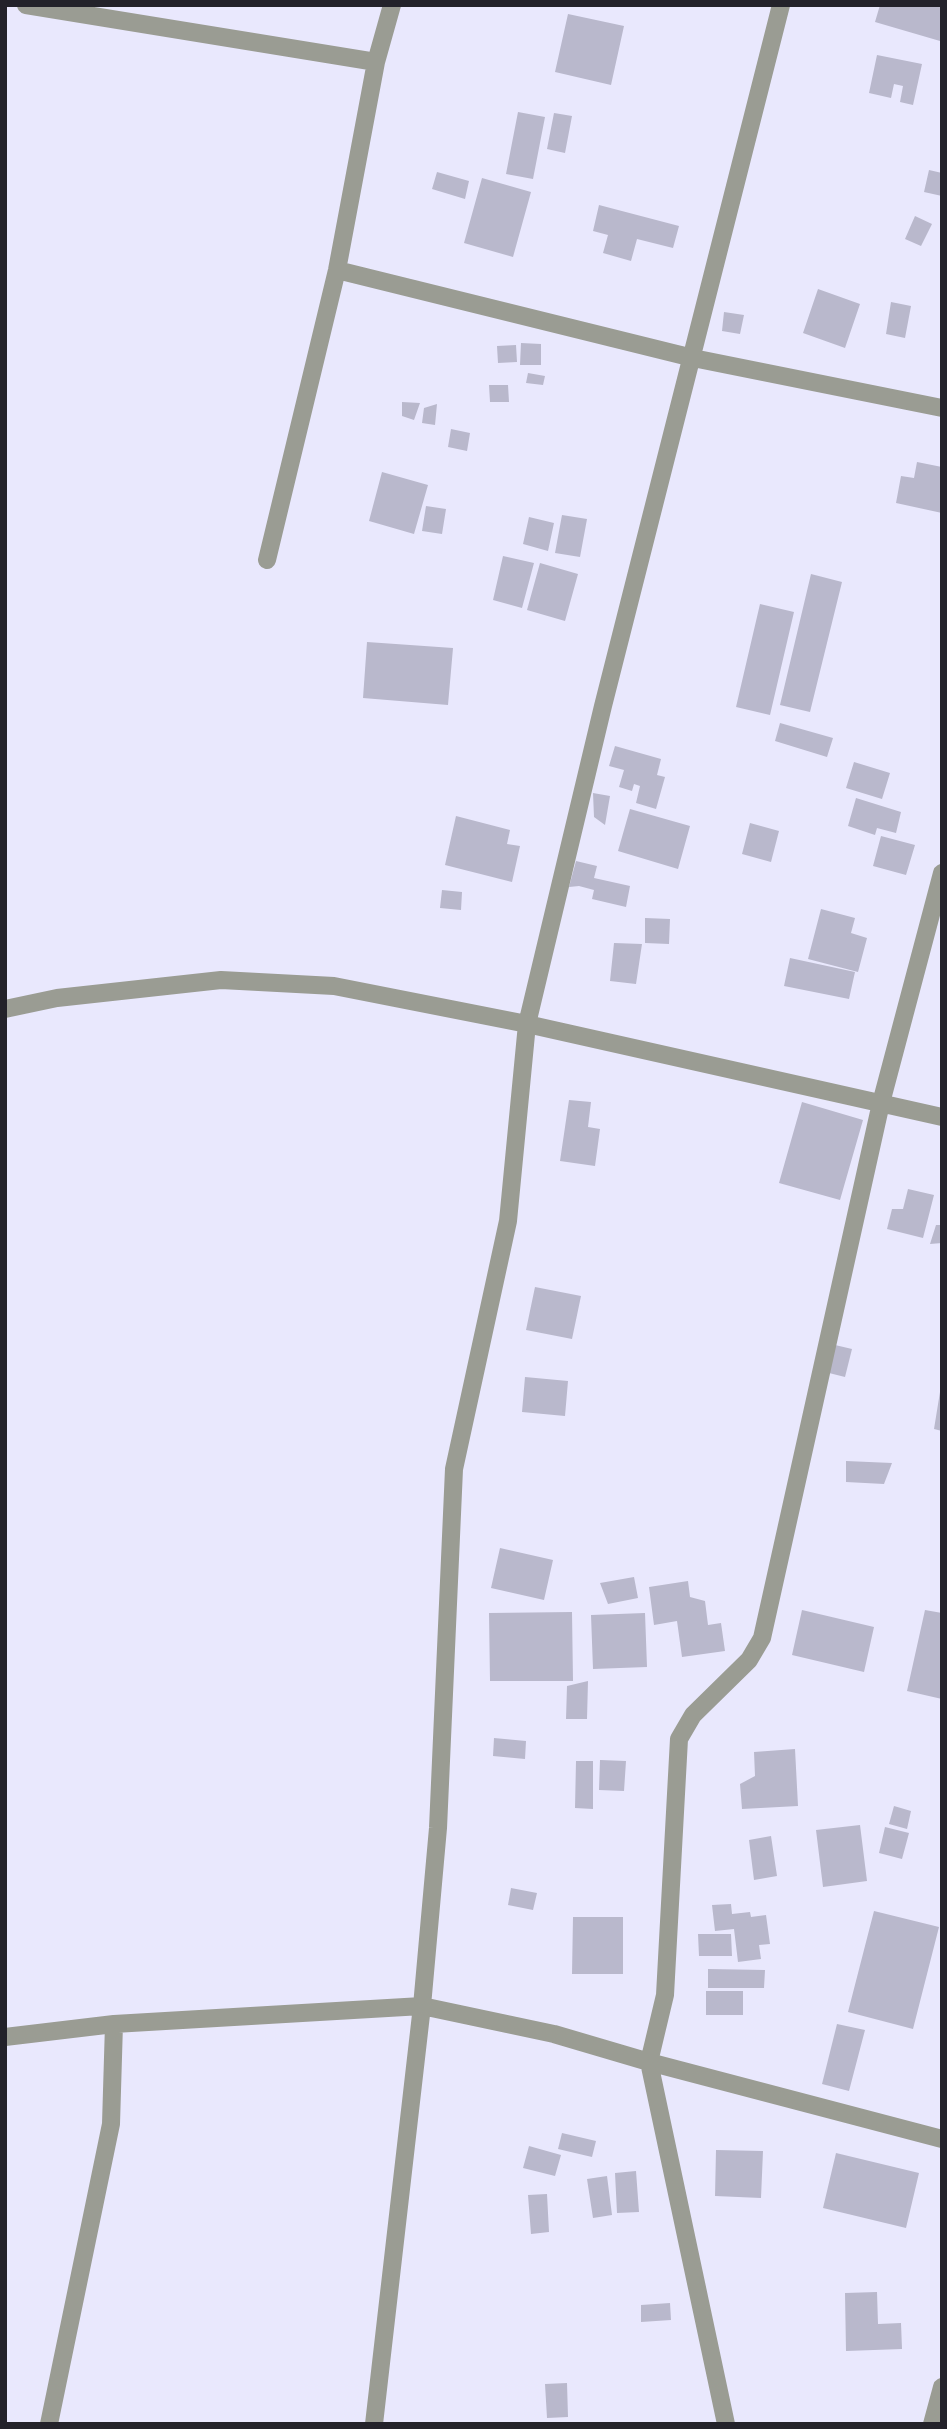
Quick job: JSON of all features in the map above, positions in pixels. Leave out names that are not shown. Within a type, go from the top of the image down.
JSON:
[{"type":"street","points":[[26,5],[376,62]]},
{"type":"street","points":[[267,559],[337,270],[376,62],[392,5]]},
{"type":"street","points":[[374,2424],[422,2006],[438,1828],[454,1469],[508,1221],[527,1024],[603,706],[781,5]]},
{"type":"street","points":[[337,270],[693,358],[942,408]]},
{"type":"street","points":[[726,2424],[649,2062],[665,1995],[679,1739],[693,1715],[749,1660],[762,1638],[881,1103],[942,873]]},
{"type":"street","points":[[5,1009],[57,998],[221,980],[334,986],[527,1024],[942,1117]]},
{"type":"street","points":[[5,2037],[114,2024],[422,2006],[554,2034],[649,2062],[942,2139]]},
{"type":"street","points":[[49,2424],[111,2124],[114,2024]]},
{"type":"street","points":[[932,2424],[942,2387]]},
{"type":"building","points":[[880,5],[942,5],[940,41],[875,22]]},
{"type":"building","points":[[568,14],[624,26],[611,85],[555,72]]},
{"type":"building","points":[[877,55],[922,64],[913,105],[900,102],[903,86],[894,84],[891,98],[869,93]]},
{"type":"building","points":[[518,112],[545,117],[533,179],[506,174]]},
{"type":"building","points":[[554,113],[572,116],[565,153],[547,149]]},
{"type":"building","points":[[929,170],[942,173],[942,196],[924,192]]},
{"type":"building","points":[[437,172],[469,181],[465,199],[432,189]]},
{"type":"building","points":[[482,178],[531,192],[513,257],[464,243]]},
{"type":"building","points":[[599,205],[679,226],[673,248],[637,239],[631,261],[603,253],[608,235],[593,231]]},
{"type":"building","points":[[915,216],[932,224],[921,246],[905,239]]},
{"type":"building","points":[[818,289],[860,304],[845,348],[803,333]]},
{"type":"building","points":[[891,302],[911,306],[905,338],[886,334]]},
{"type":"building","points":[[724,312],[744,315],[740,334],[722,331]]},
{"type":"building","points":[[521,343],[541,344],[541,365],[520,365]]},
{"type":"building","points":[[516,345],[517,362],[498,363],[497,346]]},
{"type":"building","points":[[528,373],[545,376],[543,385],[526,383]]},
{"type":"building","points":[[489,385],[508,385],[509,402],[490,402]]},
{"type":"building","points":[[402,402],[420,403],[414,420],[402,416]]},
{"type":"building","points":[[437,404],[435,425],[422,423],[424,408]]},
{"type":"building","points":[[451,429],[470,433],[467,451],[448,447]]},
{"type":"building","points":[[917,462],[942,467],[942,513],[896,503],[901,476],[914,478]]},
{"type":"building","points":[[382,472],[428,485],[414,534],[369,521]]},
{"type":"building","points":[[426,506],[446,509],[442,534],[422,531]]},
{"type":"building","points":[[562,515],[587,519],[580,557],[555,553]]},
{"type":"building","points":[[529,517],[554,523],[548,551],[523,544]]},
{"type":"building","points":[[503,556],[534,563],[522,608],[493,600]]},
{"type":"building","points":[[540,563],[578,574],[565,621],[527,610]]},
{"type":"building","points":[[811,574],[842,582],[810,712],[780,705]]},
{"type":"building","points":[[760,604],[794,612],[770,715],[736,707]]},
{"type":"building","points":[[367,642],[453,648],[448,705],[363,698]]},
{"type":"building","points":[[780,723],[833,738],[827,757],[775,741]]},
{"type":"building","points":[[615,746],[661,759],[657,775],[665,777],[656,809],[636,803],[640,786],[634,784],[632,791],[619,787],[624,770],[609,766]]},
{"type":"building","points":[[854,762],[890,773],[882,799],[846,788]]},
{"type":"building","points":[[593,793],[610,796],[605,825],[594,817]]},
{"type":"building","points":[[856,798],[901,812],[896,833],[877,828],[875,835],[848,826]]},
{"type":"building","points":[[630,809],[690,826],[678,869],[618,851]]},
{"type":"building","points":[[456,816],[510,830],[507,844],[520,846],[512,882],[445,865]]},
{"type":"building","points":[[750,823],[779,831],[771,862],[742,854]]},
{"type":"building","points":[[881,836],[915,845],[906,875],[873,866]]},
{"type":"building","points":[[576,861],[597,866],[594,878],[630,886],[626,907],[592,899],[594,890],[579,886],[569,887]]},
{"type":"building","points":[[442,890],[462,892],[461,910],[440,908]]},
{"type":"building","points":[[821,909],[855,918],[851,933],[867,938],[858,972],[808,959]]},
{"type":"building","points":[[645,918],[670,919],[669,944],[645,943]]},
{"type":"building","points":[[614,943],[642,944],[636,984],[610,981]]},
{"type":"building","points":[[790,958],[855,972],[849,999],[784,986]]},
{"type":"building","points":[[569,1100],[591,1102],[588,1127],[600,1129],[595,1166],[560,1161]]},
{"type":"building","points":[[802,1102],[863,1120],[840,1200],[779,1183]]},
{"type":"building","points":[[908,1189],[934,1195],[923,1238],[887,1229],[892,1209],[903,1209]]},
{"type":"building","points":[[936,1225],[942,1225],[942,1243],[930,1244]]},
{"type":"building","points":[[535,1287],[581,1296],[572,1339],[526,1330]]},
{"type":"building","points":[[835,1345],[852,1349],[845,1377],[829,1373]]},
{"type":"building","points":[[525,1377],[568,1381],[565,1416],[522,1412]]},
{"type":"building","points":[[942,1392],[942,1431],[934,1429]]},
{"type":"building","points":[[846,1461],[892,1463],[884,1484],[846,1482]]},
{"type":"building","points":[[500,1548],[553,1560],[544,1600],[491,1588]]},
{"type":"building","points":[[634,1577],[638,1598],[608,1604],[600,1583]]},
{"type":"building","points":[[688,1581],[690,1597],[705,1601],[708,1625],[721,1623],[725,1651],[682,1657],[677,1621],[654,1625],[649,1587]]},
{"type":"building","points":[[802,1610],[874,1627],[864,1672],[792,1655]]},
{"type":"building","points":[[925,1610],[942,1613],[942,1699],[907,1691]]},
{"type":"building","points":[[572,1612],[573,1681],[490,1681],[489,1613]]},
{"type":"building","points":[[645,1613],[647,1667],[593,1669],[591,1615]]},
{"type":"building","points":[[588,1681],[587,1719],[566,1719],[567,1686]]},
{"type":"building","points":[[494,1738],[526,1741],[525,1759],[493,1756]]},
{"type":"building","points":[[795,1749],[798,1806],[742,1809],[740,1784],[755,1776],[754,1752]]},
{"type":"building","points":[[600,1760],[626,1761],[624,1791],[599,1790]]},
{"type":"building","points":[[576,1761],[593,1761],[593,1809],[575,1808]]},
{"type":"building","points":[[894,1806],[911,1811],[907,1829],[889,1824]]},
{"type":"building","points":[[860,1825],[867,1881],[823,1887],[816,1830]]},
{"type":"building","points":[[885,1827],[909,1833],[902,1859],[879,1853]]},
{"type":"building","points":[[771,1836],[777,1876],[754,1880],[749,1840]]},
{"type":"building","points":[[511,1888],[537,1893],[533,1910],[508,1905]]},
{"type":"building","points":[[731,1904],[732,1914],[750,1912],[751,1917],[766,1915],[770,1944],[759,1945],[761,1959],[738,1962],[734,1929],[715,1931],[712,1905]]},
{"type":"building","points":[[874,1911],[939,1927],[913,2029],[848,2012]]},
{"type":"building","points":[[573,1917],[623,1917],[623,1974],[572,1974]]},
{"type":"building","points":[[698,1934],[731,1934],[732,1956],[699,1956]]},
{"type":"building","points":[[708,1969],[765,1970],[764,1988],[708,1988]]},
{"type":"building","points":[[706,1991],[743,1991],[743,2015],[706,2015]]},
{"type":"building","points":[[837,2024],[865,2030],[849,2091],[822,2084]]},
{"type":"building","points":[[562,2133],[596,2141],[592,2157],[558,2149]]},
{"type":"building","points":[[529,2146],[561,2155],[555,2176],[523,2168]]},
{"type":"building","points":[[716,2150],[763,2151],[761,2198],[715,2196]]},
{"type":"building","points":[[836,2153],[919,2173],[906,2228],[823,2208]]},
{"type":"building","points":[[636,2171],[639,2212],[617,2213],[615,2173]]},
{"type":"building","points":[[607,2176],[612,2215],[593,2218],[587,2179]]},
{"type":"building","points":[[547,2194],[549,2232],[531,2234],[528,2195]]},
{"type":"building","points":[[877,2292],[878,2324],[901,2323],[902,2349],[846,2351],[845,2293]]},
{"type":"building","points":[[670,2303],[671,2320],[641,2322],[641,2305]]},
{"type":"building","points":[[567,2383],[568,2417],[547,2418],[545,2384]]}]
